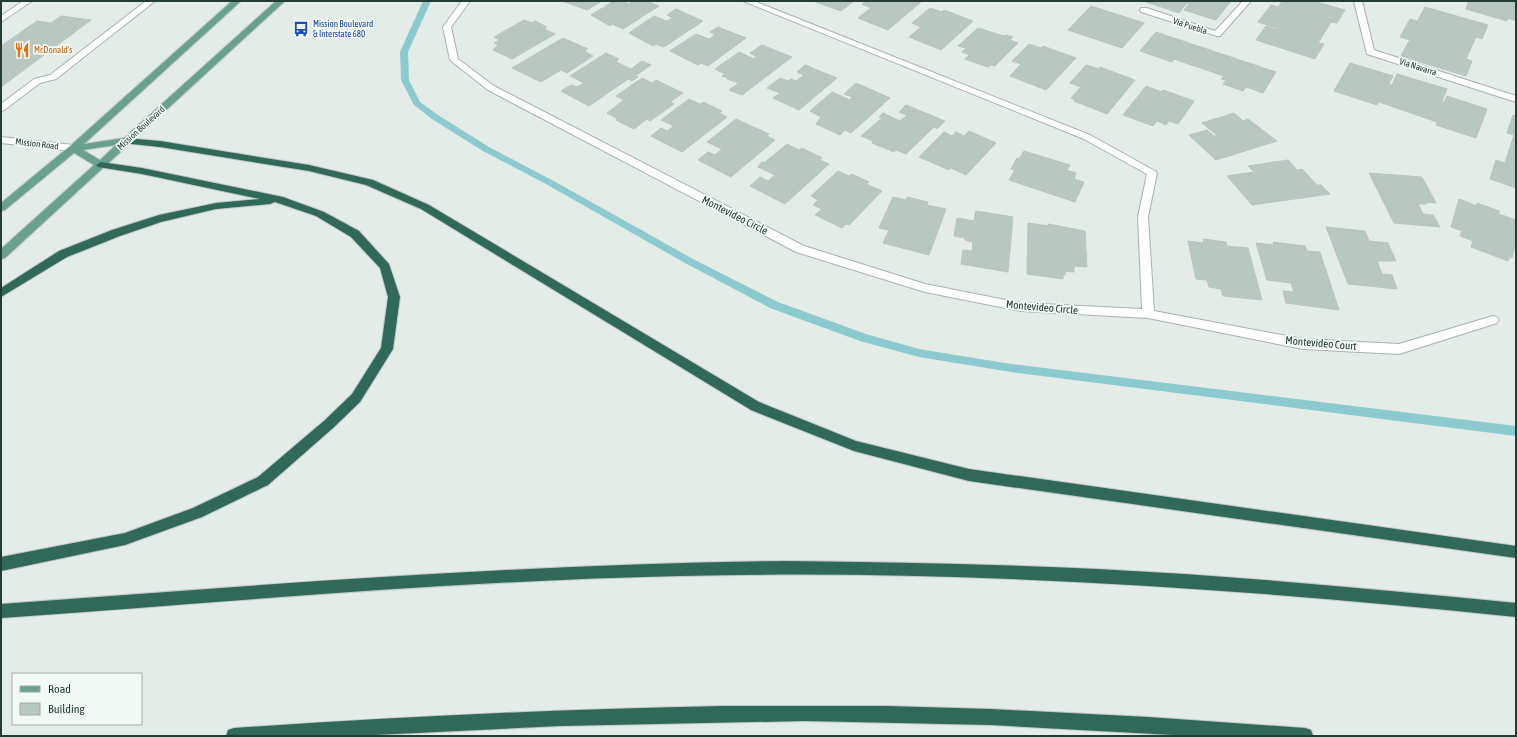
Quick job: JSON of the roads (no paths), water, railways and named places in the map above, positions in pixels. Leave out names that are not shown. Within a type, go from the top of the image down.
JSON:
[{"type":"highway","points":[[125,141],[160,144],[309,168],[369,182],[425,206],[755,406],[854,446],[969,475],[1516,552]]},
{"type":"highway","points":[[1,564],[125,539],[197,513],[263,481],[329,424],[356,398],[387,349],[394,297],[385,267],[355,234],[320,214],[284,200],[142,171],[101,165]]},
{"type":"highway","points":[[1,293],[63,254],[116,233],[159,220],[216,206],[284,200]]},
{"type":"highway","points":[[1,611],[494,576],[675,569],[870,569],[1096,577],[1350,593],[1516,610]]},
{"type":"highway","points":[[234,736],[372,727],[571,718],[783,713],[887,714],[1064,720],[1305,736]]},
{"type":"main road","points":[[1,208],[73,148],[237,1]]},
{"type":"main road","name":"Mission Boulevard","points":[[1,255],[281,1]]},
{"type":"main road","name":"Mission Road","points":[[73,148],[125,141]]},
{"type":"main road","name":"Mission Road","points":[[73,148],[101,165]]},
{"type":"street","points":[[1,20],[28,1]]},
{"type":"street","points":[[1,108],[37,81],[53,77],[151,1]]},
{"type":"street","name":"Montevideo Circle","points":[[466,1],[447,27],[454,60],[491,88],[800,249],[925,288],[1021,307],[1148,314]]},
{"type":"street","points":[[748,1],[1087,137],[1152,173],[1143,217],[1148,314]]},
{"type":"street","name":"Via Puebla","points":[[1144,10],[1217,34],[1247,1]]},
{"type":"street","name":"Via Navarra","points":[[1358,1],[1370,52],[1516,99]]},
{"type":"street","name":"Mission Road","points":[[1,140],[73,148]]},
{"type":"street","name":"Montevideo Court","points":[[1148,314],[1303,344],[1399,349],[1493,320]]},
{"type":"waterway","points":[[427,1],[404,52],[405,80],[417,103],[435,117],[486,149],[549,182],[689,261],[774,305],[864,338],[919,353],[1011,368],[1516,431]]},
{"type":"place","name":"Mission Boulevard & Interstate 680","points":[[301,29]]},
{"type":"place","name":"McDonald's","points":[[22,50]]}]
